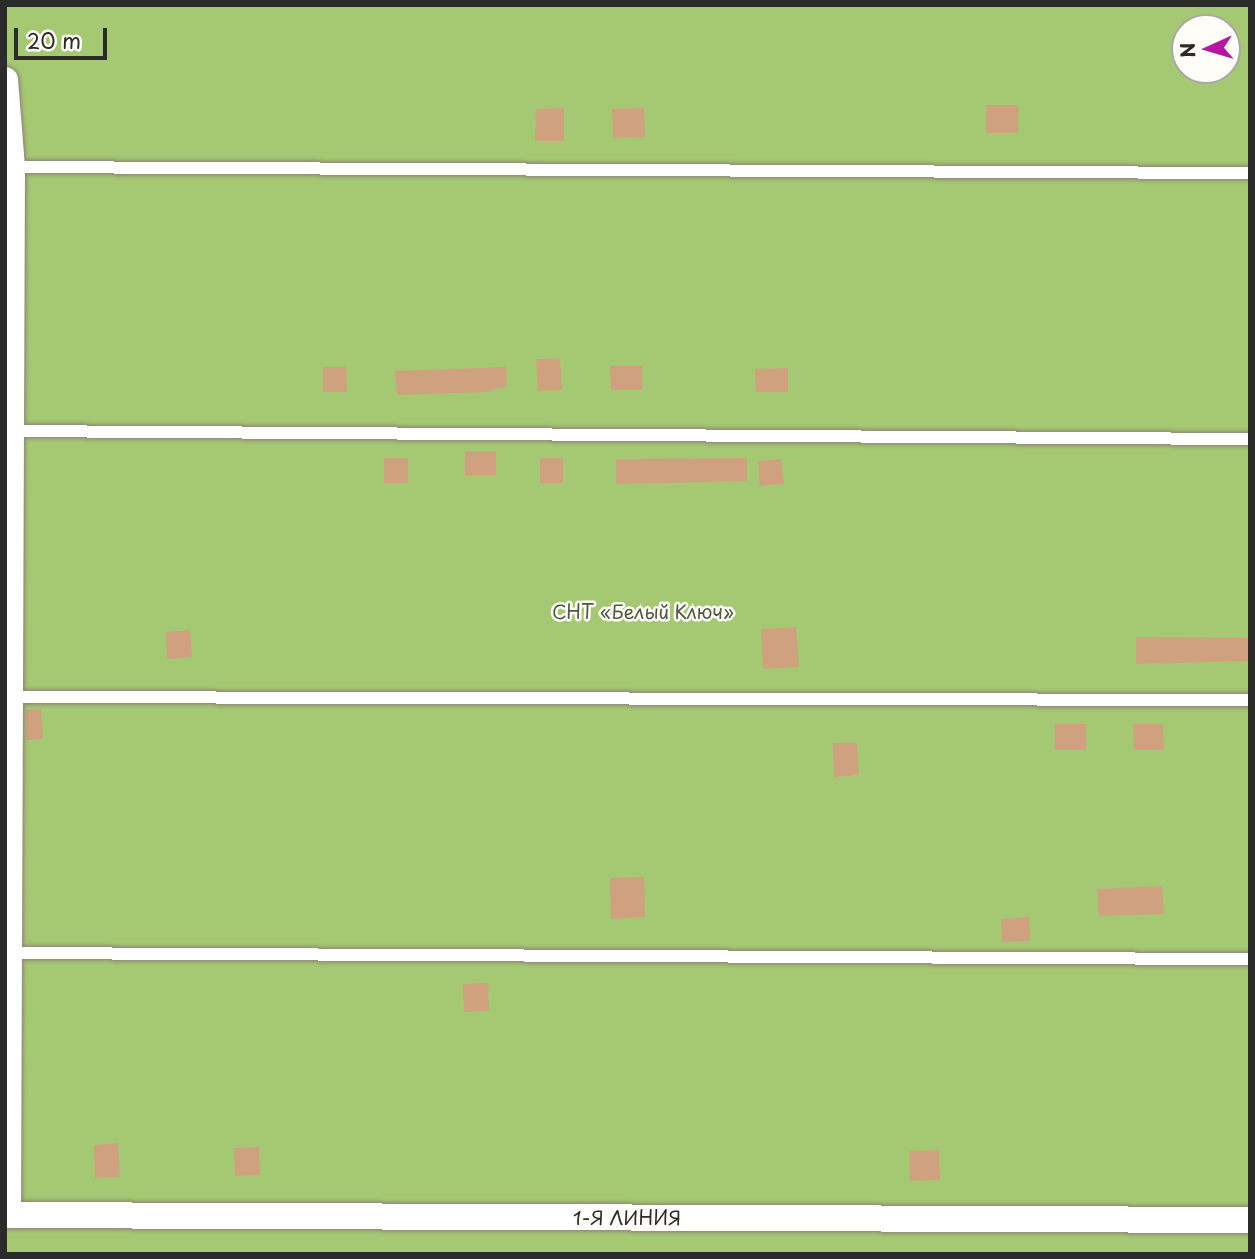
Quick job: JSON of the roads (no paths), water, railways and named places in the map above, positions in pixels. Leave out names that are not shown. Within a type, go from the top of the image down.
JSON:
[{"type":"street","points":[[5,80],[8,167],[7,1215]]},
{"type":"street","name":"1-Я ЛИНИЯ","points":[[7,1215],[1250,1220]]},
{"type":"lane","points":[[8,167],[1250,173]]},
{"type":"lane","points":[[8,431],[1250,439]]},
{"type":"lane","points":[[6,697],[1250,699]]},
{"type":"lane","points":[[7,953],[1250,959]]},
{"type":"park label","name":"СНТ «Белый Ключ»","points":[[643,612]]}]
